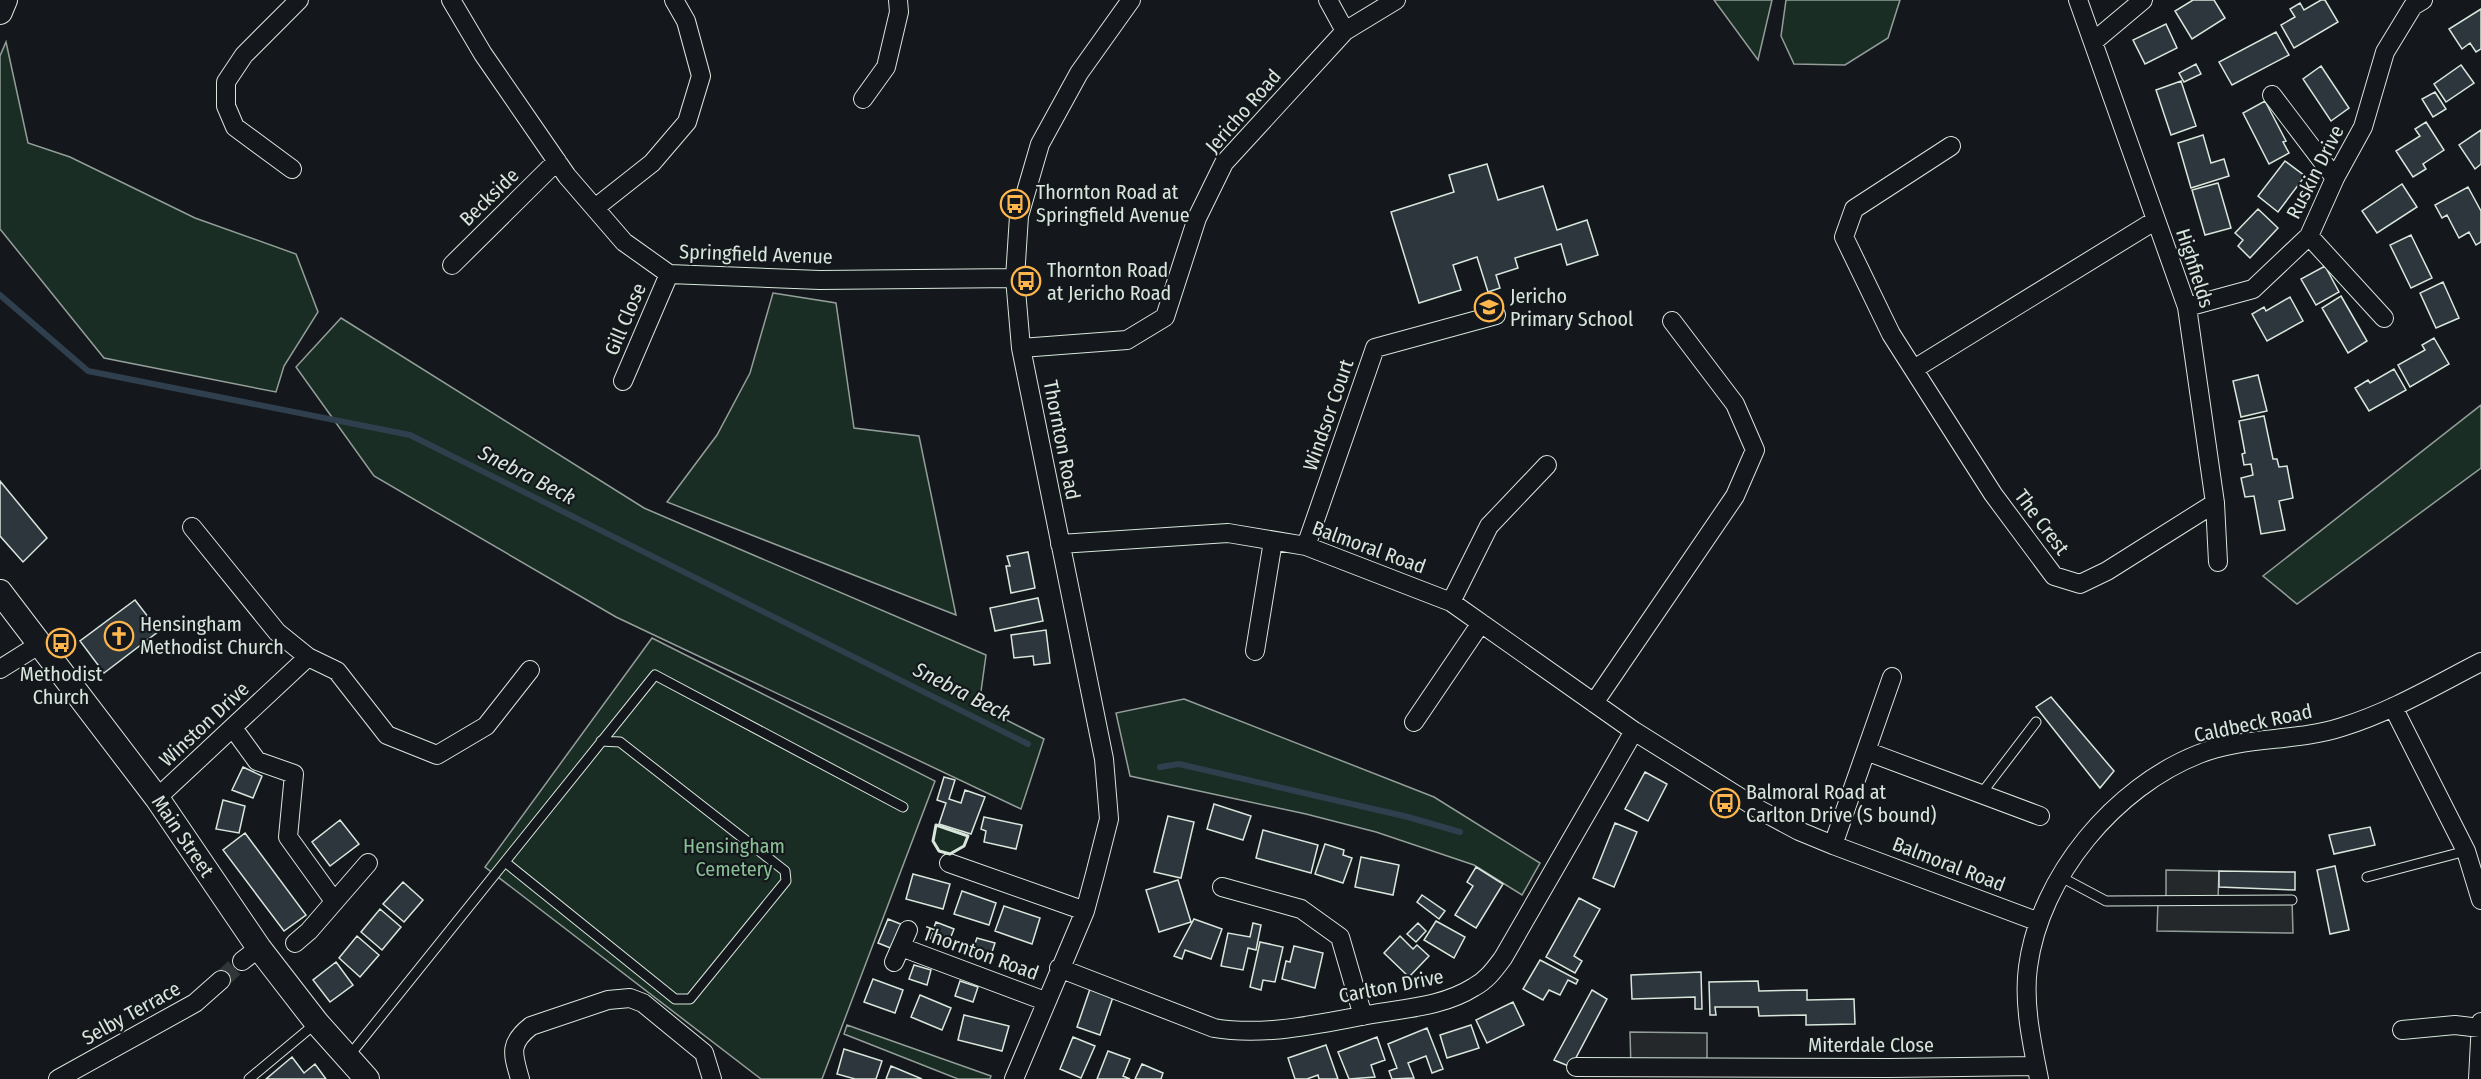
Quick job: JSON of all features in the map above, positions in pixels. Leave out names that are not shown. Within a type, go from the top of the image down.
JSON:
[{"type":"main road","points":[[0,12],[5,0]]},
{"type":"main road","name":"Main Street","points":[[0,592],[157,798],[250,955],[317,1023],[367,1079]]},
{"type":"street","points":[[292,169],[235,127],[226,106],[226,82],[244,55],[299,0]]},
{"type":"street","name":"Springfield Avenue","points":[[451,0],[483,54],[557,161],[624,242],[669,274],[820,280],[1015,278]]},
{"type":"street","points":[[595,208],[652,163],[687,122],[701,76],[686,21],[674,0]]},
{"type":"street","points":[[863,99],[886,67],[898,12],[898,0]]},
{"type":"street","name":"Thornton Road","points":[[1014,1079],[1084,910],[1109,819],[1104,759],[1021,348],[1015,278],[1019,216],[1040,144],[1079,73],[1131,0]]},
{"type":"street","points":[[1328,0],[1345,32]]},
{"type":"street","name":"Jericho Road","points":[[1021,348],[1127,340],[1165,317],[1197,218],[1224,163],[1345,32],[1396,0]]},
{"type":"street","name":"Highfields","points":[[2078,0],[2187,307],[2215,503],[2218,562]]},
{"type":"street","points":[[2093,42],[2143,0]]},
{"type":"street","name":"Ruskin Drive","points":[[2187,307],[2253,289],[2309,236],[2336,177],[2363,127],[2385,52],[2413,6],[2423,0]]},
{"type":"street","points":[[2272,94],[2336,177]]},
{"type":"street","name":"The Crest","points":[[1952,146],[1854,209],[1844,237],[1892,334],[1993,494],[2054,576],[2080,584],[2107,571],[2215,503]]},
{"type":"street","name":"Beckside","points":[[452,265],[557,161]]},
{"type":"street","points":[[1914,369],[2156,220]]},
{"type":"street","points":[[2309,236],[2384,318]]},
{"type":"street","name":"Gill Close","points":[[623,381],[669,274]]},
{"type":"street","name":"Windsor Court","points":[[1306,546],[1375,348],[1496,315]]},
{"type":"street","points":[[1594,703],[1735,496],[1755,450],[1735,404],[1672,321]]},
{"type":"street","points":[[1451,602],[1489,526],[1547,465]]},
{"type":"street","points":[[192,527],[277,632],[308,657],[337,671],[387,735],[437,755],[486,726],[530,670]]},
{"type":"street","name":"Balmoral Road","points":[[1060,544],[1228,533],[1306,546],[1451,602],[1634,731],[1760,810],[1799,831],[2039,922]]},
{"type":"street","points":[[1255,651],[1273,541]]},
{"type":"street","points":[[1413,722],[1481,623]]},
{"type":"street","points":[[0,669],[40,645]]},
{"type":"street","name":"Winston Drive","points":[[157,798],[308,657]]},
{"type":"street","name":"Caldbeck Road","points":[[2038,1072],[2027,996],[2028,969],[2039,922],[2061,877],[2089,834],[2132,792],[2201,753],[2339,728],[2393,707],[2481,662]]},
{"type":"street","points":[[1833,845],[1892,677]]},
{"type":"street","points":[[2393,707],[2466,851],[2481,900]]},
{"type":"street","points":[[233,728],[257,761],[294,774],[288,837],[334,901]]},
{"type":"street","name":"Carlton Drive","points":[[1059,968],[1214,1028],[1229,1030],[1277,1028],[1443,1002],[1475,987],[1488,978],[1503,958],[1634,731]]},
{"type":"street","points":[[1866,751],[2040,816]]},
{"type":"street","points":[[962,861],[1084,910]]},
{"type":"street","points":[[296,943],[368,863]]},
{"type":"street","points":[[1222,886],[1302,909],[1340,937],[1363,1016]]},
{"type":"street","name":"Thornton Road","points":[[901,946],[1045,1001]]},
{"type":"street","name":"Selby Terrace","points":[[58,1079],[195,1003],[221,980]]},
{"type":"street","points":[[520,1079],[513,1056],[514,1044],[521,1034],[531,1026],[620,998],[643,1003],[693,1043],[704,1053],[712,1079]]},
{"type":"street","points":[[2478,1079],[2481,1022]]},
{"type":"street","points":[[2402,1030],[2456,1025],[2480,1028]]},
{"type":"street","name":"Miterdale Close","points":[[1576,1068],[1705,1073],[2038,1072]]},
{"type":"lane","points":[[348,1058],[655,675],[903,807]]},
{"type":"lane","points":[[1981,794],[2036,722]]},
{"type":"lane","points":[[504,862],[675,999],[690,999],[786,881],[785,871],[620,742],[601,741]]},
{"type":"lane","points":[[2367,877],[2466,851]]},
{"type":"lane","points":[[2061,877],[2106,901],[2292,900]]},
{"type":"lane","points":[[249,1079],[317,1023]]},
{"type":"green space","points":[[1714,0],[1772,0],[1758,60]]},
{"type":"green space","points":[[1786,0],[1900,0],[1888,38],[1845,65],[1794,64],[1781,36]]},
{"type":"green space","points":[[6,42],[28,143],[70,157],[195,218],[296,254],[318,312],[284,366],[276,392],[104,358],[0,229],[0,56]]},
{"type":"green space","points":[[773,293],[836,303],[854,428],[919,436],[956,615],[667,502],[717,435],[750,373]]},
{"type":"green space","points":[[341,318],[644,508],[986,655],[979,706],[1044,739],[1021,809],[616,617],[374,476],[296,367]]},
{"type":"green space","points":[[2481,405],[2481,468],[2297,604],[2263,576]]},
{"type":"green space","name":"Hensingham Cemetery","points":[[652,638],[935,781],[822,1079],[761,1079],[485,867]]},
{"type":"green space","points":[[1184,699],[1434,797],[1540,863],[1522,895],[1474,865],[1376,832],[1306,814],[1130,776],[1116,713]]},
{"type":"green space","points":[[936,825],[968,836],[964,846],[950,854],[939,851],[933,841]]},
{"type":"green space","points":[[847,1025],[991,1076],[990,1079],[958,1079],[844,1034]]},
{"type":"shaded area","points":[[2166,870],[2219,871],[2218,900],[2292,900],[2293,933],[2157,931],[2158,901],[2166,901]]},
{"type":"shaded area","points":[[1630,1032],[1707,1033],[1707,1068],[1631,1069]]},
{"type":"building","points":[[2193,0],[2214,0],[2225,18],[2192,39],[2175,11]]},
{"type":"building","points":[[2325,0],[2338,22],[2294,48],[2281,25],[2295,17],[2290,9],[2300,3],[2304,10]]},
{"type":"building","points":[[2481,9],[2481,49],[2476,52],[2470,43],[2462,49],[2449,29]]},
{"type":"building","points":[[2166,24],[2177,48],[2145,64],[2133,40]]},
{"type":"building","points":[[2276,32],[2289,55],[2232,85],[2219,62]]},
{"type":"building","points":[[2196,64],[2201,74],[2184,82],[2179,73]]},
{"type":"building","points":[[2461,65],[2474,83],[2446,102],[2434,84]]},
{"type":"building","points":[[2321,66],[2349,108],[2331,121],[2303,79]]},
{"type":"building","points":[[2181,81],[2196,126],[2171,135],[2156,90]]},
{"type":"building","points":[[2435,92],[2446,109],[2433,117],[2422,99]]},
{"type":"building","points":[[2265,101],[2286,141],[2283,142],[2289,153],[2269,164],[2243,113]]},
{"type":"building","points":[[2426,122],[2444,150],[2423,164],[2426,169],[2413,177],[2396,151],[2420,136],[2415,129]]},
{"type":"building","points":[[2481,130],[2481,164],[2475,169],[2459,145]]},
{"type":"building","points":[[2203,135],[2211,163],[2224,159],[2229,176],[2191,188],[2178,143]]},
{"type":"building","points":[[2285,161],[2305,176],[2278,212],[2258,196]]},
{"type":"building","points":[[1487,164],[1498,200],[1543,186],[1557,230],[1587,220],[1598,255],[1567,265],[1561,244],[1515,258],[1518,268],[1496,275],[1500,288],[1488,292],[1477,257],[1453,265],[1461,290],[1419,303],[1391,212],[1454,192],[1449,175]]},
{"type":"building","points":[[2218,183],[2231,228],[2205,235],[2192,190]]},
{"type":"building","points":[[2402,184],[2417,207],[2377,233],[2362,211]]},
{"type":"building","points":[[2468,187],[2481,211],[2481,242],[2476,245],[2469,232],[2459,238],[2447,215],[2442,218],[2435,205]]},
{"type":"building","points":[[2258,209],[2278,228],[2250,258],[2238,246],[2243,240],[2235,233]]},
{"type":"building","points":[[2411,235],[2432,278],[2411,288],[2390,245]]},
{"type":"building","points":[[2325,266],[2339,292],[2316,305],[2301,279]]},
{"type":"building","points":[[2443,282],[2459,318],[2436,328],[2420,293]]},
{"type":"building","points":[[2341,296],[2367,341],[2348,353],[2322,308]]},
{"type":"building","points":[[2290,297],[2303,321],[2267,341],[2252,314],[2264,307],[2266,311]]},
{"type":"building","points":[[2434,338],[2449,364],[2410,387],[2398,365],[2425,350],[2422,345]]},
{"type":"building","points":[[2394,369],[2406,390],[2369,411],[2355,388],[2368,380],[2370,383]]},
{"type":"building","points":[[2258,375],[2267,411],[2241,417],[2233,381]]},
{"type":"building","points":[[2264,416],[2273,459],[2277,459],[2279,467],[2287,466],[2293,498],[2279,501],[2285,530],[2261,534],[2254,496],[2245,497],[2241,478],[2253,475],[2251,464],[2244,465],[2242,454],[2245,453],[2239,421]]},
{"type":"building","points":[[0,481],[47,538],[23,562],[0,536]]},
{"type":"building","points":[[1028,552],[1035,588],[1011,593],[1006,566],[1010,566],[1007,556]]},
{"type":"building","points":[[1038,598],[1043,621],[995,631],[990,608]]},
{"type":"building","name":"Hensingham Methodist Church","points":[[135,600],[159,631],[104,673],[80,641]]},
{"type":"building","points":[[1046,630],[1050,663],[1034,665],[1033,656],[1014,658],[1011,635]]},
{"type":"building","points":[[2051,697],[2114,771],[2100,788],[2036,707]]},
{"type":"building","points":[[243,767],[262,776],[253,798],[232,790]]},
{"type":"building","points":[[1645,772],[1667,784],[1648,821],[1625,809]]},
{"type":"building","points":[[944,777],[955,780],[949,799],[961,803],[965,790],[985,797],[971,834],[939,824],[946,803],[937,800]]},
{"type":"building","points":[[223,800],[245,806],[239,833],[216,829]]},
{"type":"building","points":[[1214,804],[1251,816],[1243,840],[1207,829]]},
{"type":"building","points":[[1168,816],[1194,822],[1181,878],[1154,872]]},
{"type":"building","points":[[984,817],[1022,825],[1016,849],[984,842],[986,831],[981,829]]},
{"type":"building","points":[[340,820],[359,844],[330,866],[312,842]]},
{"type":"building","points":[[1615,823],[1637,832],[1614,887],[1593,878]]},
{"type":"building","points":[[2370,827],[2375,845],[2334,854],[2329,835]]},
{"type":"building","points":[[1263,830],[1318,845],[1311,873],[1256,858]]},
{"type":"building","points":[[245,833],[306,915],[284,931],[223,850]]},
{"type":"building","points":[[1325,844],[1344,850],[1343,855],[1352,858],[1343,883],[1315,874]]},
{"type":"building","points":[[1361,857],[1399,865],[1393,895],[1355,887]]},
{"type":"building","points":[[2335,866],[2349,930],[2330,934],[2317,870]]},
{"type":"building","points":[[1476,867],[1503,884],[1476,928],[1455,915],[1473,886],[1467,882]]},
{"type":"building","points":[[2219,871],[2295,872],[2295,890],[2219,887]]},
{"type":"building","points":[[913,874],[950,884],[943,909],[906,899]]},
{"type":"building","points":[[1178,880],[1191,922],[1159,932],[1146,890]]},
{"type":"building","points":[[403,882],[423,900],[404,922],[383,904]]},
{"type":"building","points":[[962,891],[996,903],[989,925],[954,914]]},
{"type":"building","points":[[1422,895],[1445,911],[1439,919],[1417,902]]},
{"type":"building","points":[[1579,898],[1600,909],[1574,956],[1582,961],[1575,973],[1546,957]]},
{"type":"building","points":[[1004,906],[1040,918],[1032,944],[995,931]]},
{"type":"building","points":[[380,909],[401,927],[382,950],[361,932]]},
{"type":"building","points":[[888,919],[903,925],[893,949],[878,943]]},
{"type":"building","points":[[1194,919],[1222,929],[1211,959],[1185,950],[1182,959],[1174,956]]},
{"type":"building","points":[[1436,921],[1465,937],[1454,958],[1424,940]]},
{"type":"building","points":[[936,922],[954,929],[948,944],[930,938]]},
{"type":"building","points":[[1253,923],[1261,925],[1256,950],[1248,948],[1243,970],[1221,966],[1228,933],[1250,937]]},
{"type":"building","points":[[1418,923],[1426,931],[1416,942],[1407,934]]},
{"type":"building","points":[[357,936],[379,955],[360,977],[339,958]]},
{"type":"building","points":[[1400,936],[1413,949],[1417,945],[1429,956],[1409,977],[1384,953]]},
{"type":"building","points":[[977,938],[995,943],[990,958],[972,952]]},
{"type":"building","points":[[1260,942],[1283,947],[1275,982],[1263,980],[1261,990],[1250,987]]},
{"type":"building","points":[[1294,946],[1323,953],[1315,988],[1282,979],[1286,961],[1290,962]]},
{"type":"building","points":[[1540,960],[1578,980],[1576,984],[1568,980],[1560,995],[1549,990],[1543,1000],[1523,989]]},
{"type":"building","points":[[336,962],[353,985],[330,1002],[313,980]]},
{"type":"building","points":[[914,965],[931,970],[927,985],[909,979]]},
{"type":"building","points":[[1701,972],[1702,1009],[1695,1009],[1695,997],[1632,999],[1631,975]]},
{"type":"building","points":[[873,979],[903,990],[895,1013],[864,1002]]},
{"type":"building","points":[[960,981],[978,987],[973,1002],[955,996]]},
{"type":"building","points":[[1758,981],[1759,991],[1807,990],[1807,1000],[1854,999],[1855,1024],[1806,1025],[1806,1015],[1759,1016],[1758,1007],[1715,1007],[1716,1015],[1710,1015],[1709,982]]},
{"type":"building","points":[[1090,989],[1113,997],[1100,1035],[1077,1027]]},
{"type":"building","points":[[1592,990],[1607,999],[1571,1067],[1554,1060]]},
{"type":"building","points":[[920,995],[951,1008],[942,1030],[911,1017]]},
{"type":"building","points":[[1513,1002],[1524,1025],[1487,1043],[1476,1020]]},
{"type":"building","points":[[964,1015],[1009,1026],[1002,1051],[958,1040]]},
{"type":"building","points":[[1471,1025],[1479,1048],[1447,1058],[1440,1035]]},
{"type":"building","points":[[1427,1028],[1443,1069],[1432,1073],[1426,1056],[1408,1063],[1414,1078],[1392,1079],[1389,1071],[1397,1068],[1388,1044]]},
{"type":"building","points":[[1073,1037],[1095,1046],[1081,1078],[1060,1069]]},
{"type":"building","points":[[1377,1037],[1385,1060],[1371,1065],[1375,1077],[1349,1079],[1338,1052]]},
{"type":"building","points":[[1326,1045],[1338,1079],[1319,1079],[1318,1075],[1307,1079],[1295,1079],[1288,1058]]},
{"type":"building","points":[[844,1049],[882,1061],[876,1079],[855,1079],[837,1074]]},
{"type":"building","points":[[1108,1051],[1130,1059],[1123,1076],[1130,1079],[1097,1079]]},
{"type":"building","points":[[292,1057],[304,1073],[315,1064],[326,1079],[266,1079]]},
{"type":"building","points":[[1142,1064],[1163,1073],[1161,1079],[1135,1079]]},
{"type":"building","points":[[891,1066],[922,1079],[886,1079]]},
{"type":"waterway","name":"Snebra Beck","points":[[0,295],[88,371],[410,435],[1028,744]]},
{"type":"waterway","name":"Snebra Beck","points":[[1160,767],[1179,764],[1408,817],[1460,832]]},
{"type":"tunnel","points":[[221,980],[242,961]]},
{"type":"wall","points":[[936,825],[968,836],[964,846],[950,854],[939,851],[933,841],[936,825]]},
{"type":"place","name":"Thornton Road at Springfield Avenue","points":[[1015,204]]},
{"type":"place","name":"Thornton Road at Jericho Road","points":[[1026,281]]},
{"type":"place","name":"Jericho Primary School","points":[[1489,307]]},
{"type":"place","name":"Hensingham Methodist Church","points":[[119,636]]},
{"type":"place","name":"Methodist Church","points":[[61,643]]},
{"type":"place","name":"Balmoral Road at Carlton Drive (S bound)","points":[[1725,803]]}]
